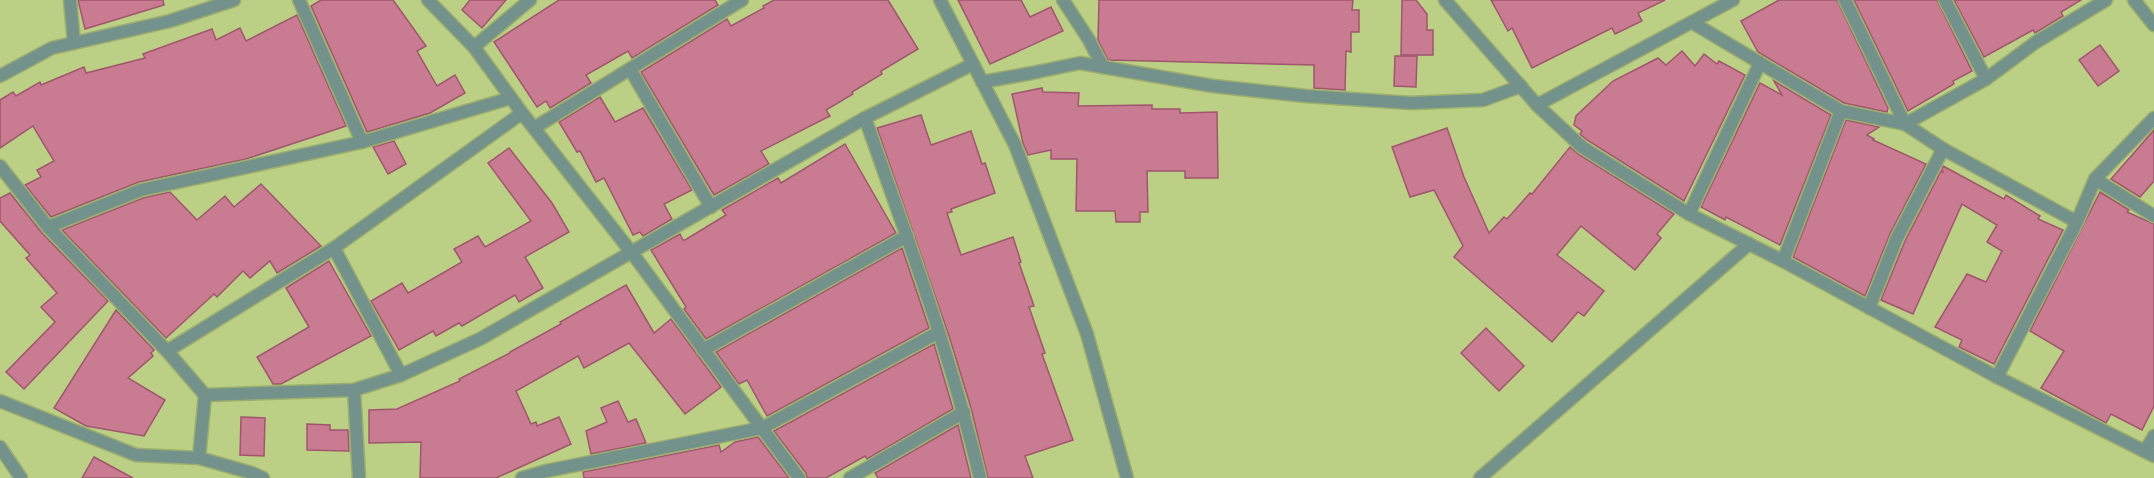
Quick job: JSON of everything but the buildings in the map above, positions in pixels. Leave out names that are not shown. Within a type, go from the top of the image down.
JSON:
[{"type":"street","points":[[70,0],[74,43]]},
{"type":"street","points":[[0,76],[52,48],[170,21],[208,4],[234,0]]},
{"type":"street","points":[[299,0],[362,142]]},
{"type":"street","points":[[428,0],[474,47],[522,113],[632,253],[799,478]]},
{"type":"street","points":[[474,47],[530,0]]},
{"type":"street","points":[[534,128],[742,0]]},
{"type":"street","points":[[940,0],[1015,145],[1087,334],[1127,478]]},
{"type":"street","points":[[1063,0],[1089,40],[1103,67]]},
{"type":"street","points":[[1445,0],[1537,105],[1582,147],[1689,213],[1784,261],[1997,377],[2149,453],[2154,436]]},
{"type":"street","points":[[1537,105],[1733,0]]},
{"type":"street","points":[[1845,0],[1905,124]]},
{"type":"street","points":[[1946,0],[1986,79]]},
{"type":"street","points":[[1905,124],[1986,79],[2036,42],[2106,0]]},
{"type":"street","points":[[2134,0],[2154,25]]},
{"type":"street","points":[[1693,23],[1841,111],[1905,124],[1943,149],[2077,222]]},
{"type":"street","points":[[982,81],[1032,74],[1080,63],[1213,86],[1306,96],[1411,102],[1482,100],[1521,86]]},
{"type":"street","points":[[1689,213],[1760,63]]},
{"type":"street","points":[[205,395],[354,390],[401,375],[480,339],[865,118],[973,64]]},
{"type":"street","points":[[630,69],[711,207]]},
{"type":"street","points":[[48,227],[141,190],[362,142],[511,98]]},
{"type":"street","points":[[1784,261],[1841,111]]},
{"type":"street","points":[[167,351],[334,248],[522,113]]},
{"type":"street","points":[[865,118],[939,332],[964,412],[980,478]]},
{"type":"street","points":[[1997,377],[2077,222],[2095,179],[2154,118]]},
{"type":"street","points":[[1869,308],[1897,238],[1943,149]]},
{"type":"street","points":[[0,166],[48,227],[167,351],[205,395],[199,458]]},
{"type":"street","points":[[2095,179],[2154,216]]},
{"type":"street","points":[[703,350],[907,236]]},
{"type":"street","points":[[1480,478],[1749,244]]},
{"type":"street","points":[[334,248],[401,375]]},
{"type":"street","points":[[522,478],[551,475],[762,428],[939,332]]},
{"type":"street","points":[[354,390],[359,478]]},
{"type":"street","points":[[0,401],[136,455],[199,458],[263,478]]},
{"type":"street","points":[[850,478],[964,412]]},
{"type":"street","points":[[0,447],[21,478]]}]
